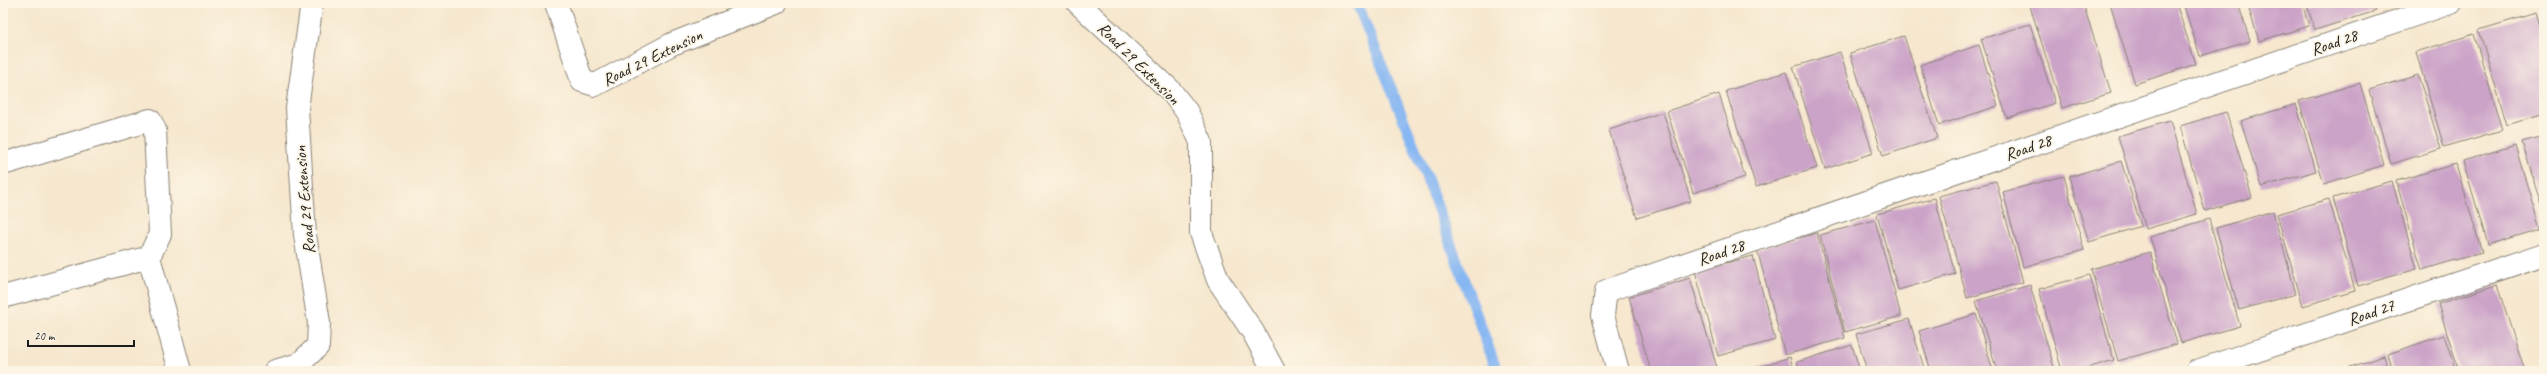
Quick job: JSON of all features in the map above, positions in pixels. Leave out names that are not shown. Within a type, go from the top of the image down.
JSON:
[{"type":"street","name":"Road 29 Extension","points":[[275,371],[299,364],[318,346],[319,324],[305,235],[297,108],[312,3]]},
{"type":"street","name":"Road 29 Extension","points":[[556,3],[582,81],[594,85],[672,44],[776,3]]},
{"type":"street","name":"Road 29 Extension","points":[[1078,3],[1170,90],[1187,112],[1201,142],[1203,187],[1201,233],[1218,280],[1253,332],[1274,371]]},
{"type":"street","name":"Road 28","points":[[1618,371],[1603,315],[1606,291],[2450,3]]},
{"type":"street","points":[[3,164],[150,120],[155,130],[160,234],[149,257],[180,371]]},
{"type":"street","name":"Road 27","points":[[2197,371],[2544,254]]},
{"type":"street","points":[[3,297],[149,257]]},
{"type":"building","points":[[2029,3],[2083,3],[2111,93],[2062,108]]},
{"type":"building","points":[[2110,3],[2176,3],[2196,64],[2135,84]]},
{"type":"building","points":[[2183,3],[2238,3],[2250,41],[2200,56]]},
{"type":"building","points":[[2247,3],[2302,3],[2309,26],[2259,41]]},
{"type":"building","points":[[2306,3],[2373,3],[2376,11],[2315,30]]},
{"type":"building","points":[[2536,13],[2544,40],[2544,114],[2507,125],[2479,30]]},
{"type":"building","points":[[2030,24],[2055,103],[2007,118],[1981,39]]},
{"type":"building","points":[[2474,34],[2502,130],[2444,147],[2416,52]]},
{"type":"building","points":[[1904,36],[1937,138],[1883,156],[1850,53]]},
{"type":"building","points":[[1979,45],[1998,106],[1939,125],[1920,65]]},
{"type":"building","points":[[1840,52],[1873,153],[1825,169],[1793,67]]},
{"type":"building","points":[[1786,72],[1817,168],[1756,187],[1726,91]]},
{"type":"building","points":[[2418,75],[2441,149],[2391,164],[2369,90]]},
{"type":"building","points":[[2360,83],[2384,165],[2324,184],[2299,101]]},
{"type":"building","points":[[1719,94],[1745,177],[1693,193],[1667,111]]},
{"type":"building","points":[[2296,104],[2316,171],[2261,187],[2241,121]]},
{"type":"building","points":[[1663,112],[1691,201],[1637,218],[1609,130]]},
{"type":"building","points":[[2226,112],[2252,197],[2205,211],[2180,126]]},
{"type":"building","points":[[2170,121],[2197,214],[2146,229],[2118,136]]},
{"type":"building","points":[[2544,136],[2544,214],[2522,142]]},
{"type":"building","points":[[2515,145],[2540,229],[2488,245],[2463,161]]},
{"type":"building","points":[[2121,161],[2141,226],[2089,242],[2069,177]]},
{"type":"building","points":[[2456,164],[2482,252],[2422,270],[2396,181]]},
{"type":"building","points":[[2064,176],[2084,250],[2023,267],[2003,192]]},
{"type":"building","points":[[1996,181],[2023,282],[1967,298],[1939,196]]},
{"type":"building","points":[[2392,181],[2417,269],[2358,286],[2333,198]]},
{"type":"building","points":[[1935,198],[1955,274],[1898,290],[1877,214]]},
{"type":"building","points":[[2329,199],[2355,291],[2303,306],[2277,214]]},
{"type":"building","points":[[2273,211],[2296,294],[2239,310],[2216,228]]},
{"type":"building","points":[[2209,219],[2240,326],[2181,343],[2150,237]]},
{"type":"building","points":[[1875,220],[1901,316],[1845,332],[1820,235]]},
{"type":"building","points":[[1817,233],[1845,338],[1785,355],[1757,249]]},
{"type":"building","points":[[2150,252],[2177,344],[2118,361],[2091,269]]},
{"type":"building","points":[[1753,256],[1775,340],[1718,356],[1695,271]]},
{"type":"building","points":[[2089,275],[2114,360],[2077,371],[2062,371],[2039,289]]},
{"type":"building","points":[[1690,278],[1718,371],[1651,371],[1629,297]]},
{"type":"building","points":[[2030,285],[2055,371],[1997,371],[1976,301]]},
{"type":"building","points":[[2497,285],[2525,371],[2459,371],[2438,304]]},
{"type":"building","points":[[1976,314],[1993,371],[1931,371],[1919,331]]},
{"type":"building","points":[[1909,319],[1925,371],[1867,371],[1856,334]]},
{"type":"building","points":[[2444,335],[2456,371],[2393,371],[2388,354]]},
{"type":"building","points":[[1852,345],[1860,371],[1800,371],[1797,362]]},
{"type":"building","points":[[2384,356],[2389,371],[2338,371]]},
{"type":"building","points":[[1790,357],[1794,371],[1745,371]]},
{"type":"waterway","points":[[1357,3],[1426,176],[1497,371]]}]
